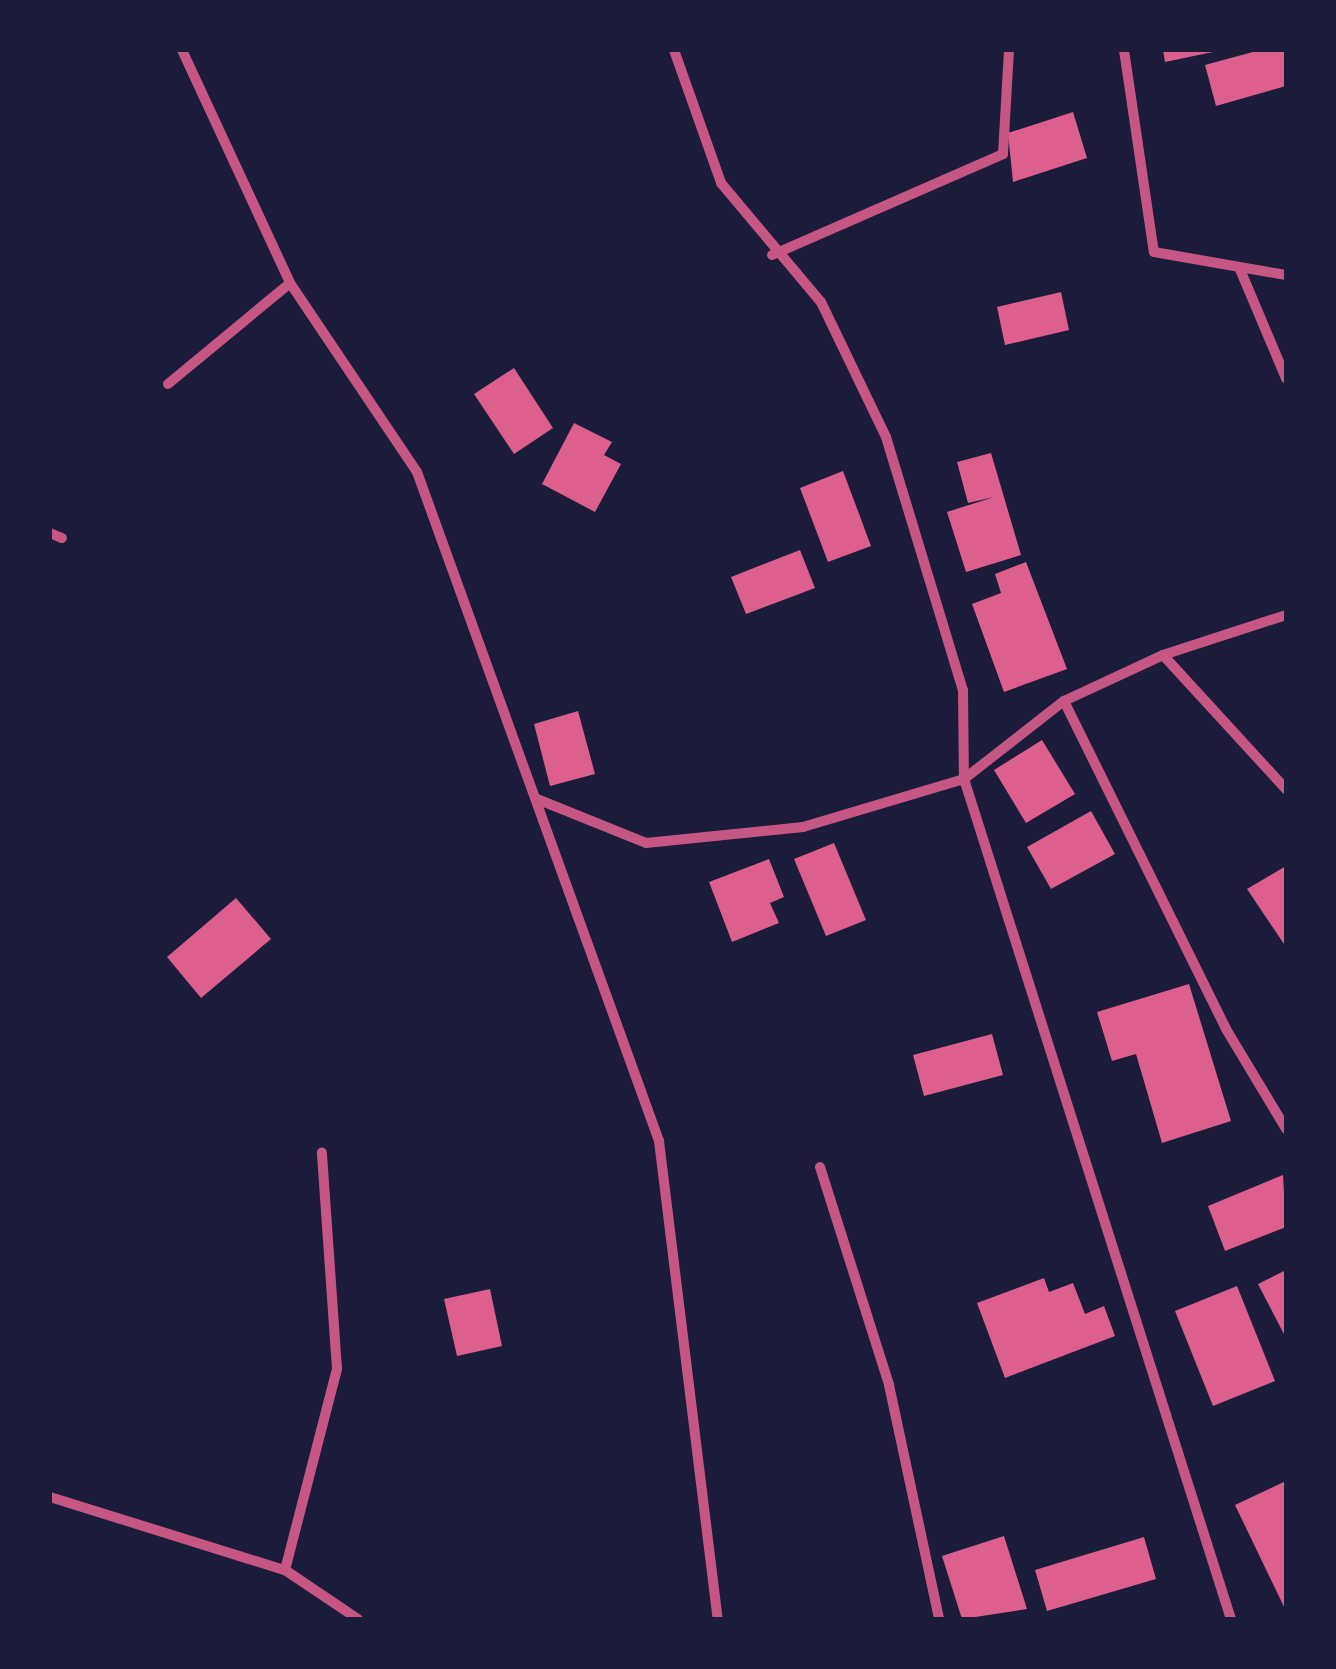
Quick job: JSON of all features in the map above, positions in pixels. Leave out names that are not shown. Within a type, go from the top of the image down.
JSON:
[{"type":"street","points":[[182,50],[290,282],[417,472],[660,1141],[718,1619]]},
{"type":"street","points":[[674,50],[720,183],[772,256],[821,302],[886,438],[963,690],[964,779],[1231,1619]]},
{"type":"street","points":[[772,256],[1003,154],[1009,50]]},
{"type":"street","points":[[1124,50],[1154,252],[1286,274]]},
{"type":"street","points":[[1239,267],[1286,378]]},
{"type":"street","points":[[168,384],[290,282]]},
{"type":"street","points":[[50,532],[62,538]]},
{"type":"street","points":[[537,799],[646,843],[803,827],[964,779],[1064,702],[1164,655],[1285,615]]},
{"type":"street","points":[[1164,655],[1286,789]]},
{"type":"street","points":[[1064,702],[1226,1029],[1286,1129]]},
{"type":"street","points":[[285,1570],[337,1368],[322,1152]]},
{"type":"street","points":[[820,1167],[889,1385],[939,1619]]},
{"type":"street","points":[[50,1497],[285,1570],[358,1619]]},
{"type":"building","points":[[1163,50],[1213,50],[1213,52],[1165,62]]},
{"type":"building","points":[[1260,50],[1286,50],[1286,86],[1216,106],[1205,65]]},
{"type":"building","points":[[1073,112],[1087,158],[1013,182],[1008,133]]},
{"type":"building","points":[[1061,292],[1069,330],[1005,345],[997,307]]},
{"type":"building","points":[[514,368],[553,428],[514,454],[474,394]]},
{"type":"building","points":[[574,423],[612,442],[604,455],[621,464],[595,512],[542,484]]},
{"type":"building","points":[[991,453],[1021,555],[966,572],[947,512],[994,497],[968,503],[957,462]]},
{"type":"building","points":[[843,471],[871,546],[828,562],[800,488]]},
{"type":"building","points":[[800,550],[815,588],[746,614],[731,577]]},
{"type":"building","points":[[1026,562],[1067,669],[1004,692],[972,604],[1001,593],[995,574]]},
{"type":"building","points":[[578,711],[595,774],[550,786],[534,724]]},
{"type":"building","points":[[1042,740],[1075,794],[1026,823],[994,770]]},
{"type":"building","points":[[1091,811],[1115,854],[1051,889],[1027,847]]},
{"type":"building","points":[[834,843],[866,920],[826,936],[794,859]]},
{"type":"building","points":[[769,859],[784,897],[770,903],[779,923],[732,942],[709,882]]},
{"type":"building","points":[[1286,866],[1286,947],[1247,889]]},
{"type":"building","points":[[236,898],[271,939],[201,998],[167,957]]},
{"type":"building","points":[[1189,984],[1231,1121],[1162,1143],[1136,1054],[1112,1061],[1097,1012]]},
{"type":"building","points":[[992,1034],[1003,1075],[924,1096],[913,1055]]},
{"type":"building","points":[[1283,1175],[1286,1227],[1225,1251],[1208,1206]]},
{"type":"building","points":[[1286,1270],[1286,1338],[1258,1284]]},
{"type":"building","points":[[1044,1278],[1049,1292],[1073,1283],[1085,1314],[1104,1306],[1115,1336],[1005,1378],[977,1303]]},
{"type":"building","points":[[1237,1286],[1275,1381],[1213,1406],[1175,1311]]},
{"type":"building","points":[[490,1289],[502,1346],[457,1356],[444,1299]]},
{"type":"building","points":[[1286,1481],[1286,1611],[1235,1505]]},
{"type":"building","points":[[1004,1536],[1027,1609],[962,1619],[942,1556]]},
{"type":"building","points":[[1144,1537],[1156,1579],[1047,1611],[1035,1570]]}]
